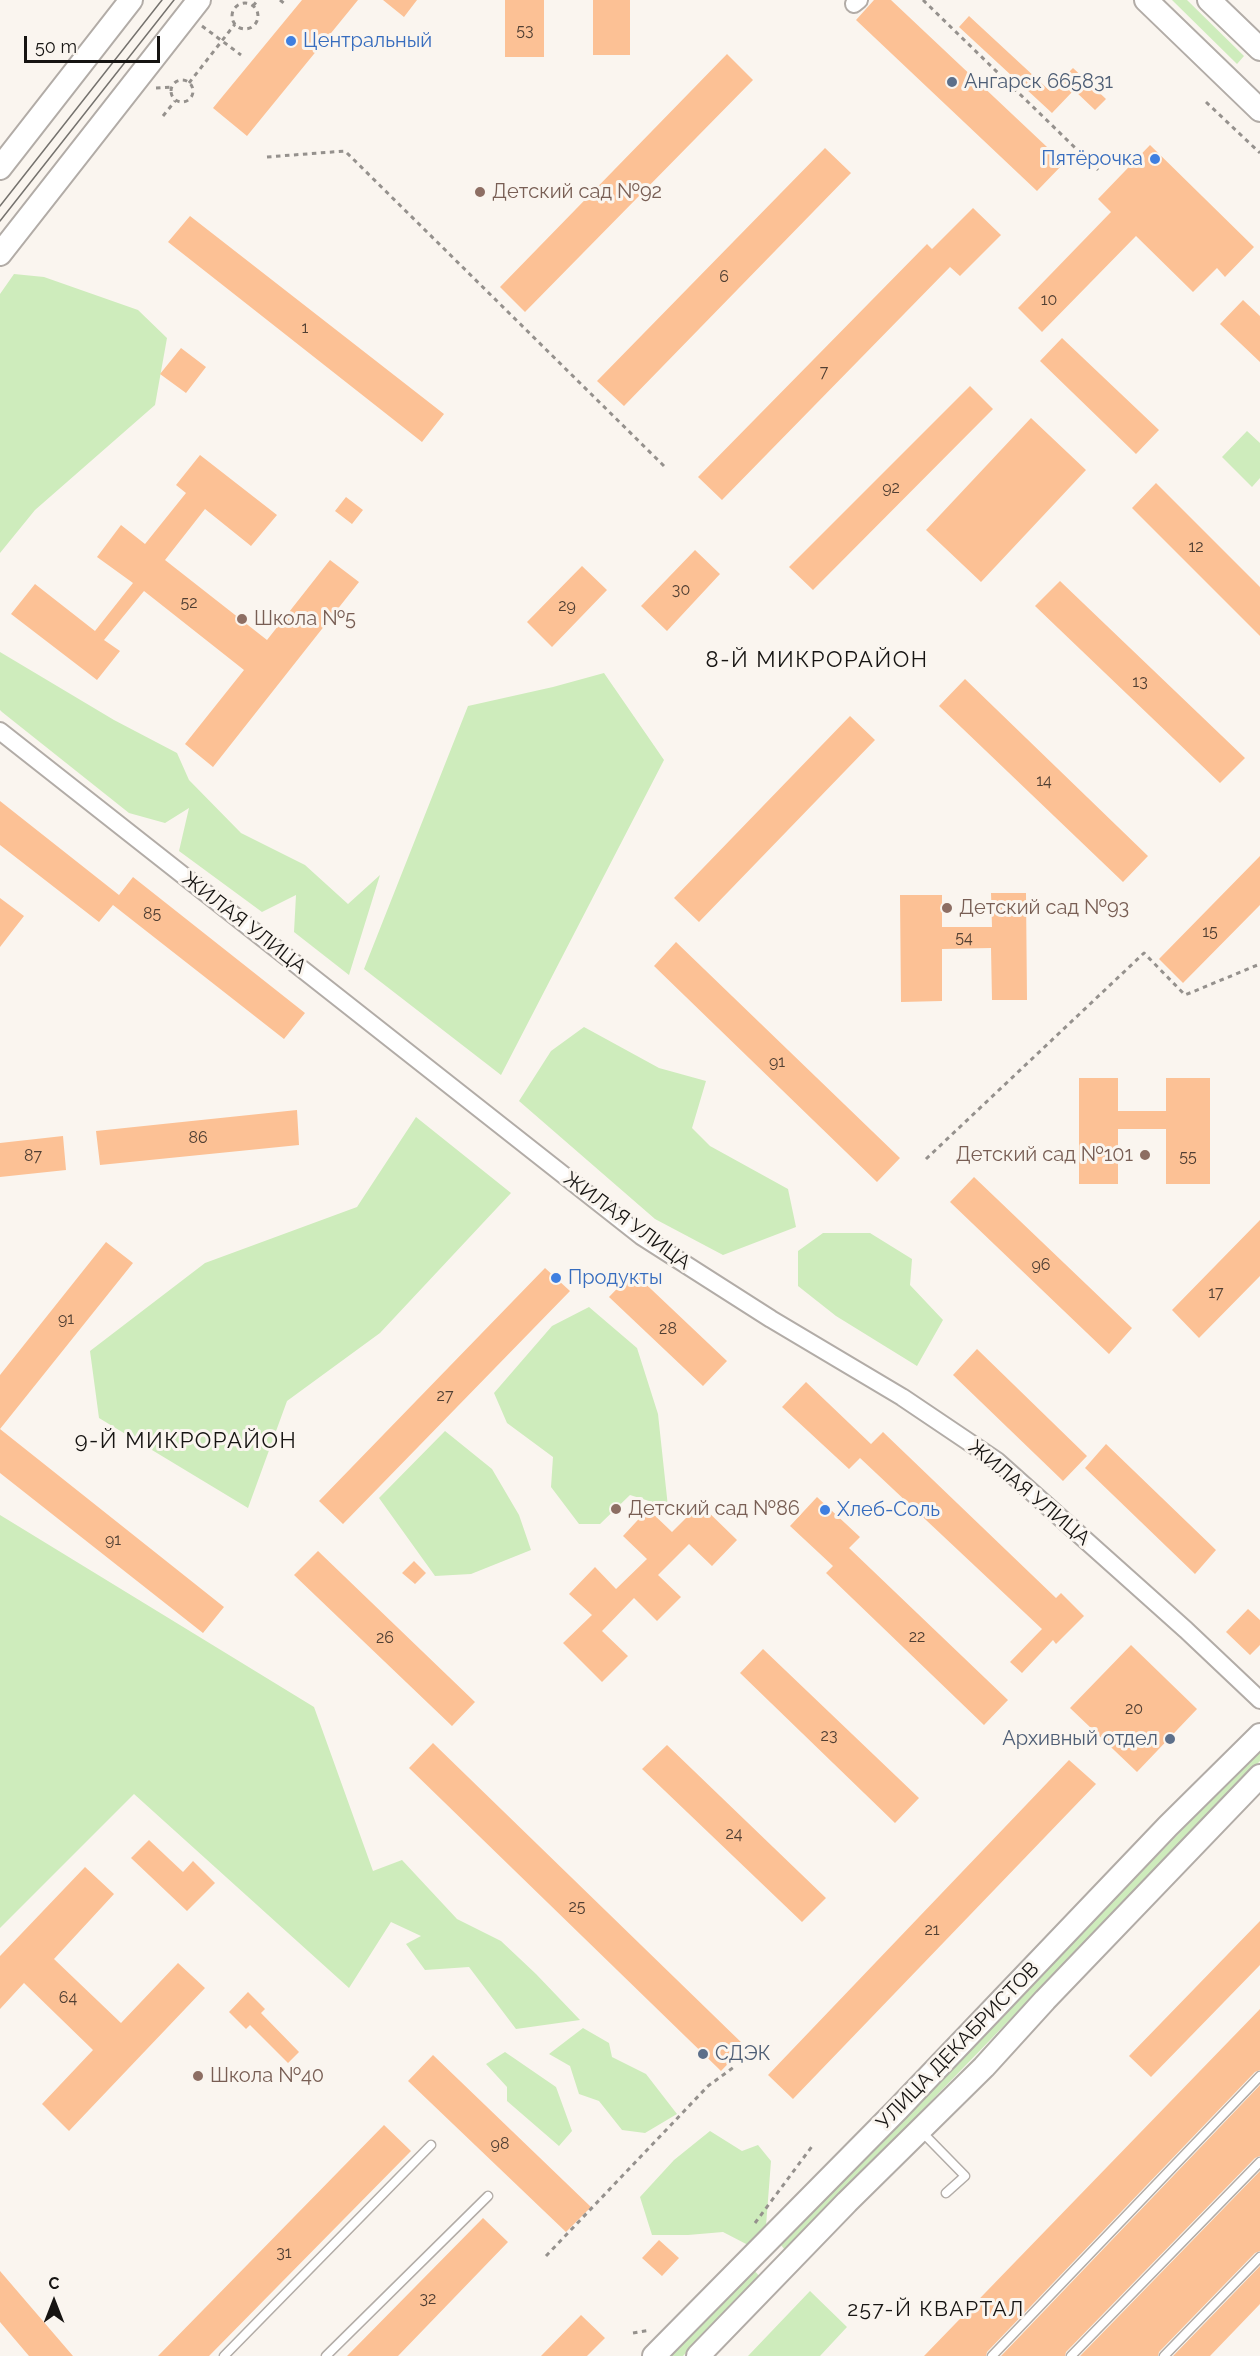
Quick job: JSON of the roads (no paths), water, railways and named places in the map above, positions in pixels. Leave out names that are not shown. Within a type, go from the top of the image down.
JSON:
[{"type":"street","points":[[0,168],[131,0]]},
{"type":"street","points":[[0,254],[198,0]]},
{"type":"street","points":[[1146,0],[1256,99]]},
{"type":"street","points":[[1209,0],[1260,49]]},
{"type":"street","name":"ЖИЛАЯ УЛИЦА","points":[[0,731],[641,1236],[771,1319],[902,1397],[997,1461],[1186,1630],[1260,1700]]},
{"type":"street","name":"УЛИЦА ДЕКАБРИСТОВ","points":[[654,2356],[754,2240],[897,2110],[1168,1826],[1260,1735]]},
{"type":"street","name":"УЛИЦА ДЕКАБРИСТОВ","points":[[698,2356],[984,2067],[1260,1776]]},
{"type":"street","points":[[754,2240],[781,2271]]},
{"type":"lane","points":[[992,2356],[1260,2076]]},
{"type":"lane","points":[[920,2130],[964,2176],[946,2193]]},
{"type":"lane","points":[[224,2356],[431,2145]]},
{"type":"lane","points":[[1071,2356],[1260,2162]]},
{"type":"lane","points":[[326,2356],[488,2196]]},
{"type":"lane","points":[[1164,2356],[1260,2257]]},
{"type":"tram line","points":[[0,206],[162,0]]},
{"type":"tram line","points":[[0,221],[174,0]]},
{"type":"place","name":"Центральный","points":[[291,41]]},
{"type":"place","name":"Ангарск 665831","points":[[952,82]]},
{"type":"place","name":"Пятёрочка","points":[[1155,159]]},
{"type":"place","name":"Детский сад №92","points":[[480,192]]},
{"type":"place","name":"Школа №5","points":[[242,619]]},
{"type":"place","name":"Детский сад №93","points":[[947,908]]},
{"type":"place","name":"Детский сад №101","points":[[1145,1155]]},
{"type":"place","name":"Продукты","points":[[556,1278]]},
{"type":"place","name":"Детский сад №86","points":[[616,1509]]},
{"type":"place","name":"Хлеб-Соль","points":[[825,1510]]},
{"type":"place","name":"Архивный отдел","points":[[1170,1739]]},
{"type":"place","name":"СДЭК","points":[[703,2054]]},
{"type":"place","name":"Школа №40","points":[[198,2076]]},
{"type":"district","name":"8-Й МИКРОРАЙОН","points":[[817,660]]},
{"type":"district","name":"9-Й МИКРОРАЙОН","points":[[186,1441]]},
{"type":"district","name":"257-Й КВАРТАЛ","points":[[936,2310]]}]
